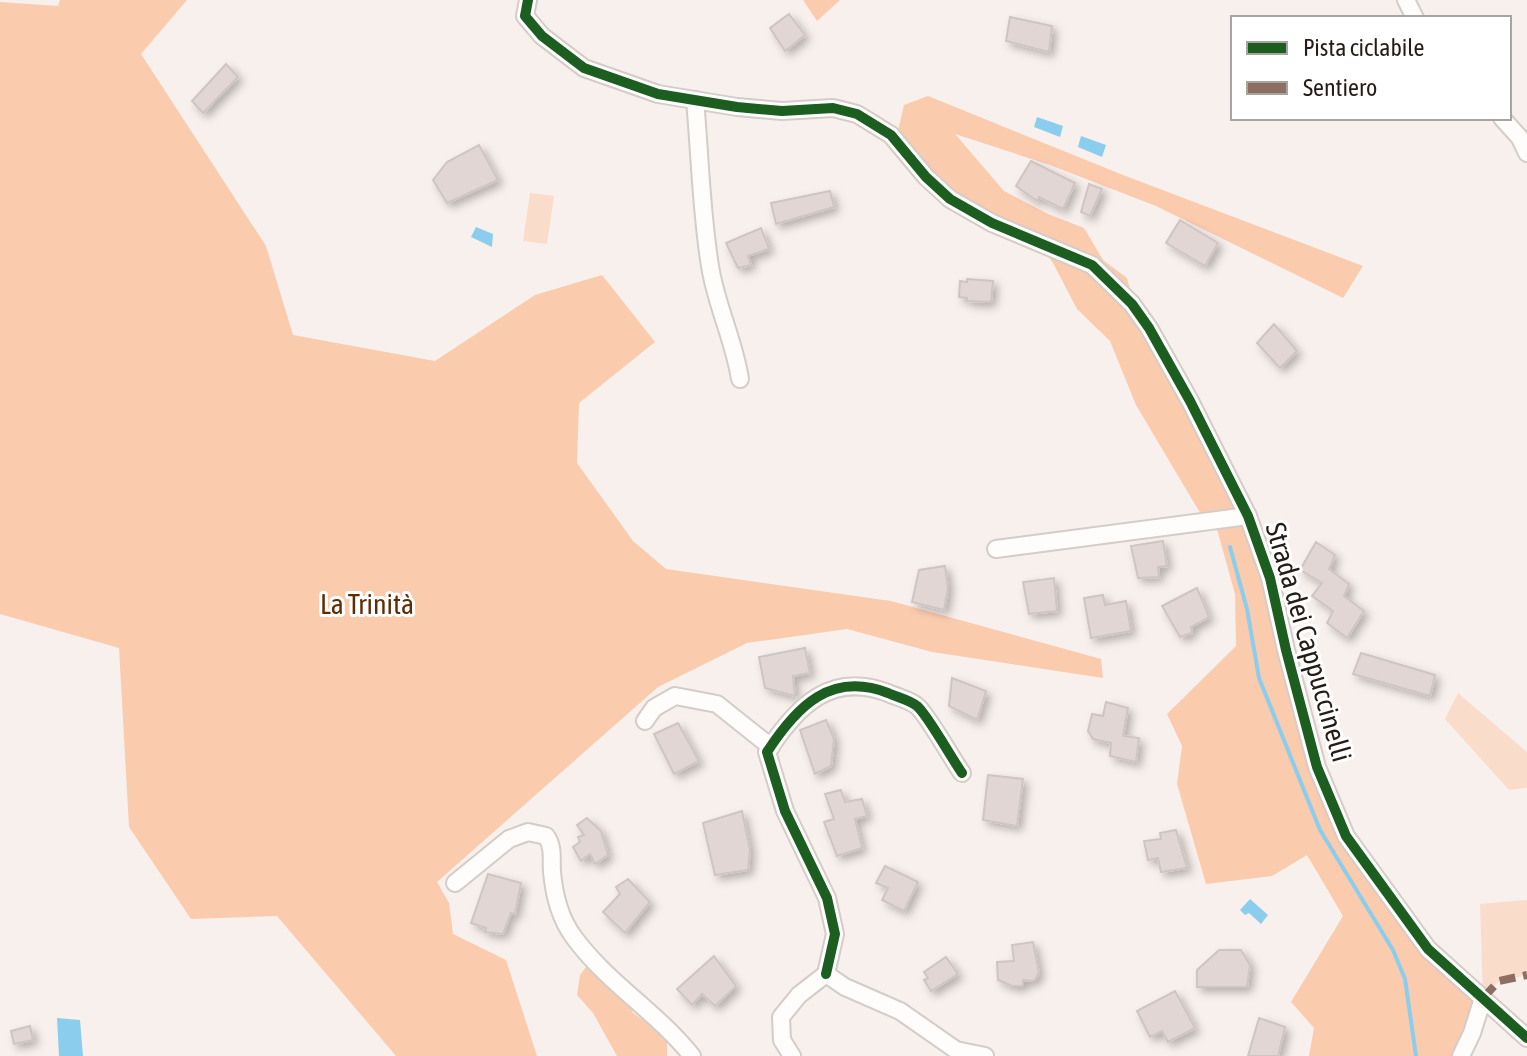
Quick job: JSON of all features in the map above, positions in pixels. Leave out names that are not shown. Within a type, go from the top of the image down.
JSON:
[{"type":"street","name":"Strada dei Cappuccinelli","points":[[528,0],[525,16],[542,36],[584,68],[658,94],[782,111],[833,108],[857,114],[891,135],[926,177],[950,199],[992,223],[1092,265],[1132,304],[1190,401],[1248,516],[1270,578],[1317,767],[1346,836],[1428,949],[1527,1038]]},
{"type":"street","points":[[695,100],[710,265],[740,379]]},
{"type":"street","points":[[1504,120],[1520,138],[1527,153]]},
{"type":"street","points":[[996,549],[1248,516]]},
{"type":"street","points":[[792,1056],[782,1040],[781,1017],[799,995],[826,974],[835,934],[827,898],[785,811],[767,752],[785,724],[815,698],[843,685],[880,690],[918,706],[962,773]]},
{"type":"street","points":[[645,721],[654,708],[675,696],[717,704],[771,747]]},
{"type":"street","points":[[455,883],[509,839],[528,832],[546,836],[551,845],[557,903],[573,936],[607,974],[679,1040],[692,1056]]},
{"type":"street","points":[[826,974],[845,987],[900,1011],[956,1050],[985,1056]]},
{"type":"street","points":[[1461,1056],[1483,998]]},
{"type":"shaded area","points":[[530,193],[554,196],[547,244],[523,241]]},
{"type":"shaded area","points":[[1458,693],[1527,752],[1527,788],[1509,790],[1445,719]]},
{"type":"shaded area","points":[[1527,900],[1527,975],[1499,981],[1483,998],[1480,904]]},
{"type":"green space","name":"La Trinità","points":[[60,0],[187,0],[141,54],[266,246],[293,335],[435,361],[535,295],[602,275],[655,342],[579,403],[577,463],[633,541],[666,569],[891,601],[1101,659],[1103,678],[932,652],[847,629],[747,643],[658,687],[437,882],[449,903],[453,934],[506,960],[537,1056],[396,1056],[277,916],[191,919],[129,827],[119,648],[0,614],[0,2],[58,6]]},
{"type":"green space","points":[[803,0],[840,0],[817,21]]},
{"type":"green space","points":[[928,96],[1123,175],[1363,266],[1343,298],[1156,206],[1050,165],[955,134],[1004,191],[1048,214],[1084,228],[1103,260],[1127,278],[1135,309],[1248,516],[1346,836],[1428,949],[1483,998],[1461,1056],[1309,1056],[1314,1028],[1291,1002],[1343,916],[1307,855],[1272,876],[1206,884],[1177,784],[1182,746],[1167,714],[1236,646],[1235,594],[1217,529],[1199,511],[1136,405],[1110,341],[1077,309],[1039,243],[950,199],[898,131],[904,105]]},
{"type":"green space","points":[[593,958],[618,983],[633,1013],[667,1036],[667,1056],[617,1056],[593,1013],[577,995],[580,975]]},
{"type":"water","points":[[1037,117],[1063,126],[1060,137],[1034,127]]},
{"type":"water","points":[[1081,136],[1106,145],[1102,157],[1078,147]]},
{"type":"water","points":[[476,227],[493,234],[492,247],[471,237]]},
{"type":"water","points":[[1250,899],[1268,915],[1261,924],[1249,913],[1245,915],[1240,910]]},
{"type":"water","points":[[57,1018],[80,1020],[83,1056],[59,1056]]},
{"type":"building","points":[[789,14],[805,35],[785,51],[770,28]]},
{"type":"building","points":[[1010,17],[1052,26],[1049,52],[1006,41]]},
{"type":"building","points":[[226,64],[238,77],[203,113],[192,101]]},
{"type":"building","points":[[479,145],[498,180],[447,203],[433,180],[447,162]]},
{"type":"building","points":[[1031,161],[1075,183],[1063,209],[1039,197],[1037,201],[1016,186]]},
{"type":"building","points":[[1089,184],[1102,189],[1090,216],[1081,212]]},
{"type":"building","points":[[830,191],[834,207],[776,224],[771,203]]},
{"type":"building","points":[[1180,220],[1218,243],[1205,266],[1166,243]]},
{"type":"building","points":[[761,228],[769,249],[748,256],[751,265],[738,268],[726,243]]},
{"type":"building","points":[[967,279],[993,281],[991,302],[967,301],[967,298],[959,297],[960,281],[967,282]]},
{"type":"building","points":[[1274,324],[1297,351],[1280,368],[1257,343]]},
{"type":"building","points":[[1163,541],[1167,566],[1158,567],[1159,577],[1138,578],[1131,546]]},
{"type":"building","points":[[1316,542],[1335,555],[1329,569],[1349,584],[1344,596],[1364,611],[1347,638],[1327,623],[1333,611],[1312,596],[1322,583],[1300,570]]},
{"type":"building","points":[[945,566],[948,588],[944,610],[912,602],[919,570]]},
{"type":"building","points":[[1054,578],[1057,611],[1029,614],[1023,582]]},
{"type":"building","points":[[1197,588],[1209,617],[1191,627],[1192,633],[1180,637],[1162,606]]},
{"type":"building","points":[[1103,595],[1105,605],[1126,601],[1131,631],[1091,638],[1084,598]]},
{"type":"building","points":[[805,648],[810,673],[793,676],[795,696],[765,688],[759,657]]},
{"type":"building","points":[[1361,653],[1435,675],[1430,696],[1353,674]]},
{"type":"building","points":[[952,678],[986,691],[977,720],[949,706]]},
{"type":"building","points":[[1106,702],[1128,708],[1123,736],[1139,738],[1136,762],[1110,756],[1111,743],[1093,739],[1088,731],[1092,714],[1103,716]]},
{"type":"building","points":[[826,720],[834,739],[831,766],[815,774],[800,730]]},
{"type":"building","points":[[678,723],[699,761],[674,774],[654,734]]},
{"type":"building","points":[[988,775],[1023,779],[1017,826],[983,820]]},
{"type":"building","points":[[841,790],[845,802],[862,799],[867,816],[855,819],[862,848],[837,856],[824,822],[834,819],[825,794]]},
{"type":"building","points":[[742,811],[750,850],[748,870],[715,875],[703,823]]},
{"type":"building","points":[[587,818],[601,831],[608,855],[595,864],[590,854],[581,861],[573,847],[580,842],[578,837],[584,835],[577,825]]},
{"type":"building","points":[[1176,830],[1187,868],[1161,872],[1158,858],[1148,860],[1144,841],[1161,839],[1160,833]]},
{"type":"building","points":[[885,866],[918,882],[904,911],[882,900],[888,888],[876,883]]},
{"type":"building","points":[[488,874],[521,883],[515,914],[511,913],[503,934],[485,932],[486,928],[471,923]]},
{"type":"building","points":[[628,879],[650,902],[625,933],[603,912],[620,894],[616,887]]},
{"type":"building","points":[[1033,942],[1039,973],[1034,981],[1023,980],[1023,986],[1012,986],[998,980],[997,962],[1014,961],[1012,945]]},
{"type":"building","points":[[1219,950],[1241,950],[1250,965],[1247,987],[1197,987],[1197,970]]},
{"type":"building","points":[[714,956],[736,986],[715,1006],[702,994],[692,1005],[677,989]]},
{"type":"building","points":[[946,957],[958,974],[931,991],[924,980],[928,978],[924,972]]},
{"type":"building","points":[[1175,991],[1195,1028],[1168,1042],[1162,1031],[1150,1037],[1137,1011]]},
{"type":"building","points":[[1259,1018],[1285,1027],[1278,1056],[1248,1056]]},
{"type":"building","points":[[30,1026],[33,1040],[14,1044],[11,1031]]},
{"type":"waterway","points":[[1230,547],[1247,609],[1259,678],[1320,830],[1393,950],[1405,979],[1416,1056]]},
{"type":"marked path","points":[[1483,998],[1499,981],[1527,975]]},
{"type":"cycle path","points":[[528,0],[525,16],[542,36],[584,68],[658,94],[737,107],[782,111],[833,108],[857,114],[891,135],[926,177],[950,199],[992,223],[1092,265],[1132,304],[1190,401],[1248,516],[1270,578],[1317,767],[1346,836],[1428,949],[1527,1038]]},
{"type":"cycle path","points":[[826,974],[835,934],[827,898],[785,811],[767,752],[778,735],[803,707],[817,697],[849,686],[868,687],[917,706],[962,773]]}]
